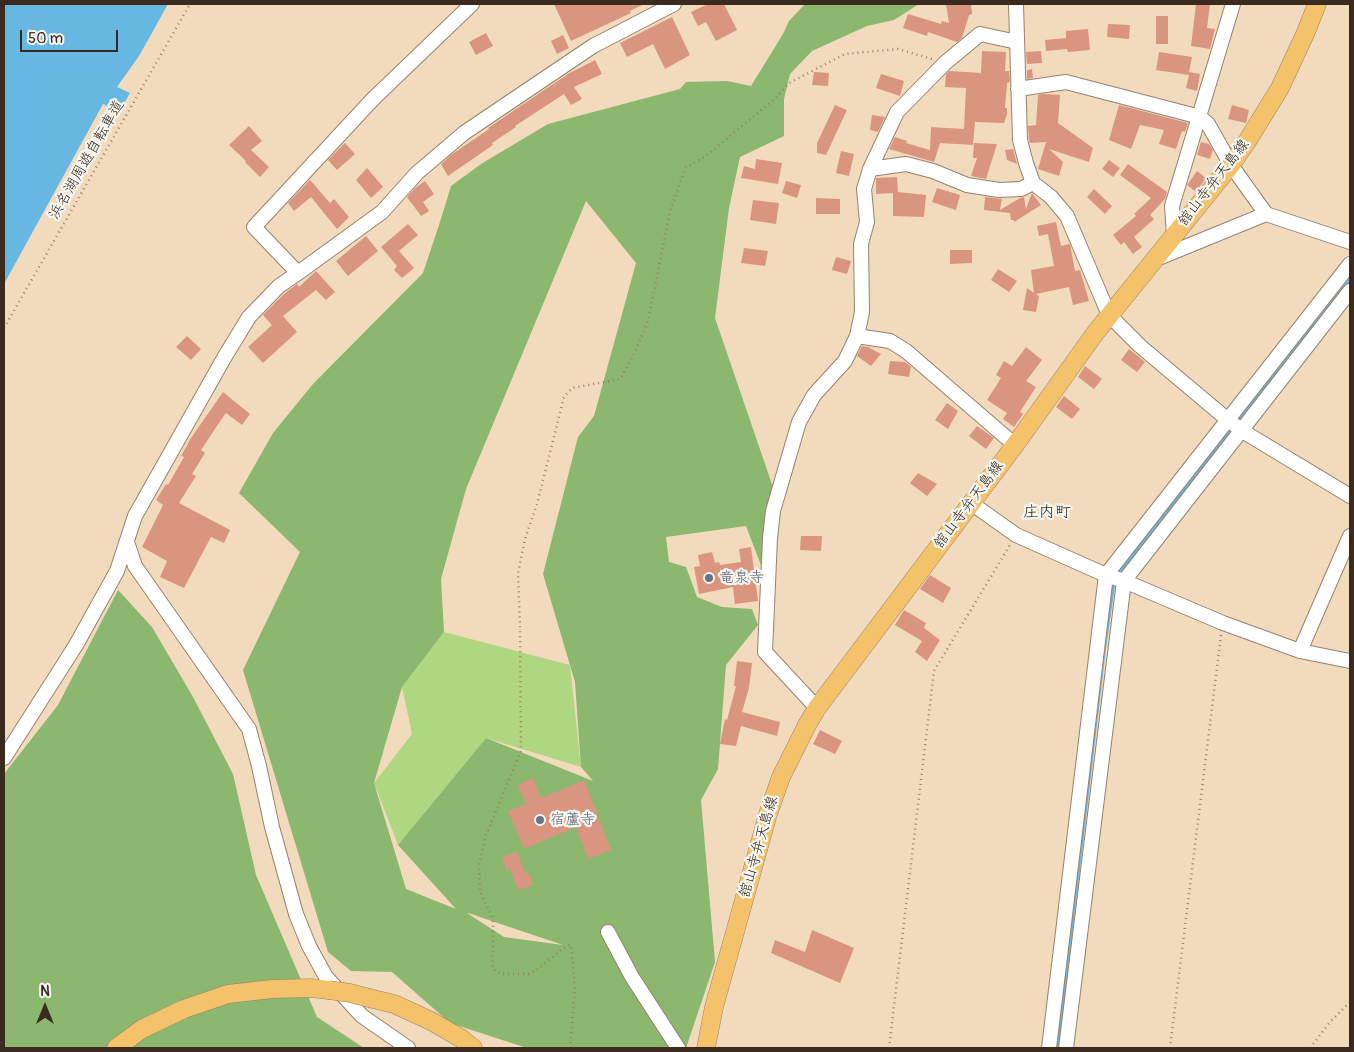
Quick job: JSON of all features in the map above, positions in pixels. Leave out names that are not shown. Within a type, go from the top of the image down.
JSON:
[{"type":"main road","name":"舘山寺弁天島線","points":[[706,1048],[714,1008],[774,796],[793,750],[818,708],[1015,445],[1109,315],[1231,165],[1261,121],[1280,88],[1317,4]]},
{"type":"main road","points":[[116,1048],[142,1029],[184,1009],[228,994],[272,989],[311,988],[350,992],[394,1004],[431,1021],[473,1048]]},
{"type":"street","points":[[298,274],[254,227],[373,99],[472,4]]},
{"type":"street","points":[[4,758],[76,645],[117,571],[135,516],[224,358],[250,317],[279,286],[382,212],[417,173],[464,133],[593,46],[674,4]]},
{"type":"street","points":[[1016,4],[1020,140],[1026,163],[1033,183],[1051,197],[1067,216],[1109,315],[1140,346],[1235,425],[1350,496]]},
{"type":"street","points":[[1174,235],[1172,206],[1233,4]]},
{"type":"street","points":[[818,708],[765,652],[770,538],[773,511],[799,422],[814,395],[845,361],[857,336],[862,312],[861,244],[866,222],[864,189],[870,170],[897,112],[945,63],[980,34],[1017,42]]},
{"type":"street","points":[[1018,89],[1066,82],[1200,117],[1208,124],[1231,165],[1266,214],[1350,242]]},
{"type":"street","points":[[870,170],[906,164],[933,171],[967,186],[999,190],[1021,189],[1033,183]]},
{"type":"street","points":[[1154,259],[1266,214]]},
{"type":"street","points":[[1066,1048],[1124,581],[1350,264]]},
{"type":"street","points":[[1049,1048],[1106,575],[1350,291]]},
{"type":"street","points":[[857,336],[890,341],[906,351],[1015,445]]},
{"type":"street","points":[[971,503],[1016,535],[1106,575],[1223,623],[1300,651],[1350,661]]},
{"type":"street","points":[[1300,651],[1350,536]]},
{"type":"street","points":[[127,542],[135,566],[249,729],[272,827],[296,914],[309,946],[326,977],[362,1016],[408,1048]]},
{"type":"street","points":[[608,932],[632,976],[678,1048]]},
{"type":"path","name":"浜名湖周遊自転車道","points":[[4,328],[190,4]]},
{"type":"path","points":[[570,1048],[575,988],[571,945],[566,946],[537,970],[529,974],[501,974],[493,969],[493,919],[480,891],[479,864],[486,835],[521,751],[518,573],[525,539],[537,504],[564,397],[572,388],[620,379],[633,356],[648,321],[670,212],[685,168],[706,156],[776,98],[790,83],[845,54],[898,49],[945,63]]},
{"type":"path","points":[[889,1048],[934,672],[1016,535]]},
{"type":"path","points":[[1170,1048],[1223,623]]},
{"type":"path","points":[[1310,1048],[1330,1022],[1350,1002]]},
{"type":"green space","points":[[805,4],[919,4],[894,20],[867,26],[812,51],[790,74],[784,99],[784,136],[740,157],[729,208],[715,318],[777,499],[767,581],[746,526],[666,537],[669,562],[686,567],[697,597],[722,607],[752,609],[758,625],[726,665],[718,769],[701,800],[715,962],[686,1048],[527,1048],[450,1023],[392,972],[351,971],[328,952],[243,670],[300,552],[239,493],[273,433],[313,384],[423,273],[451,186],[481,164],[548,124],[680,89],[686,82],[727,81],[751,86],[789,21]],"holes":[[[586,201],[636,263],[594,416],[578,437],[543,574],[575,682],[581,767],[593,781],[486,738],[398,845],[456,909],[406,889],[374,783],[402,687],[444,632],[441,579],[466,489]],[[468,913],[563,945],[504,937]]]},
{"type":"green space","points":[[118,590],[152,627],[193,697],[233,774],[256,875],[317,1017],[364,1048],[4,1048],[4,774],[58,705]]},
{"type":"green space","points":[[444,632],[570,665],[581,767],[486,738],[398,845],[374,783],[412,734],[402,687]]},
{"type":"water","points":[[4,4],[168,4],[139,56],[117,87],[130,93],[119,112],[103,104],[4,284]]},
{"type":"building","points":[[554,4],[644,4],[630,11],[631,13],[571,41]]},
{"type":"building","points":[[708,4],[724,4],[737,30],[716,41],[706,22],[698,26],[691,12]]},
{"type":"building","points":[[946,4],[971,4],[972,14],[969,15],[962,38],[957,42],[928,32],[927,36],[903,28],[908,14],[941,24],[942,21],[949,23]]},
{"type":"building","points":[[1196,4],[1210,4],[1207,28],[1215,29],[1210,49],[1191,46]]},
{"type":"building","points":[[1156,16],[1168,16],[1168,44],[1156,44]]},
{"type":"building","points":[[672,17],[690,55],[665,69],[653,44],[627,57],[620,43]]},
{"type":"building","points":[[1108,24],[1130,25],[1129,39],[1107,37]]},
{"type":"building","points":[[1088,29],[1090,50],[1068,52],[1067,49],[1046,51],[1045,40],[1066,38],[1066,31]]},
{"type":"building","points":[[486,33],[493,46],[476,55],[469,42]]},
{"type":"building","points":[[563,35],[569,48],[557,54],[551,41]]},
{"type":"building","points":[[982,51],[1006,52],[1005,71],[1009,71],[1010,82],[1007,83],[1005,108],[1007,108],[1007,114],[1004,123],[975,122],[973,145],[940,143],[934,162],[889,149],[895,137],[907,141],[906,143],[930,150],[931,127],[964,129],[966,88],[945,87],[946,74],[949,71],[981,73]]},
{"type":"building","points":[[1041,51],[1042,63],[1027,64],[1026,52]]},
{"type":"building","points":[[1159,52],[1192,57],[1189,72],[1200,74],[1197,91],[1186,88],[1189,75],[1156,70]]},
{"type":"building","points":[[595,60],[602,74],[574,87],[582,99],[571,105],[564,94],[515,126],[492,143],[493,145],[448,176],[441,164],[451,155],[568,74]]},
{"type":"building","points":[[1032,69],[1033,78],[1027,79],[1027,70]]},
{"type":"building","points":[[814,72],[829,73],[828,86],[812,85]]},
{"type":"building","points":[[881,74],[904,81],[900,96],[876,88]]},
{"type":"building","points":[[1038,95],[1060,95],[1058,123],[1093,148],[1089,162],[1049,149],[1063,162],[1059,176],[1038,169],[1046,142],[1030,143],[1029,139],[1028,126],[1036,125]]},
{"type":"building","points":[[835,105],[847,110],[826,155],[817,153],[817,143]]},
{"type":"building","points":[[1119,105],[1188,123],[1185,132],[1182,131],[1176,149],[1159,144],[1164,130],[1140,125],[1131,149],[1109,140]]},
{"type":"building","points":[[1232,105],[1249,110],[1246,123],[1228,119]]},
{"type":"building","points":[[872,115],[885,117],[878,132],[870,130]]},
{"type":"building","points":[[249,126],[262,141],[251,150],[269,167],[260,177],[229,145]]},
{"type":"building","points":[[1201,142],[1209,144],[1213,150],[1210,159],[1197,155]]},
{"type":"building","points":[[345,143],[355,154],[337,170],[328,160]]},
{"type":"building","points":[[974,143],[997,144],[986,179],[971,176],[977,158],[973,158]]},
{"type":"building","points":[[1013,149],[1017,164],[1007,160],[1005,150]]},
{"type":"building","points":[[841,151],[854,154],[849,176],[836,173]]},
{"type":"building","points":[[756,159],[782,163],[778,184],[741,178],[744,166],[755,169]]},
{"type":"building","points":[[1109,160],[1120,168],[1113,177],[1102,169]]},
{"type":"building","points":[[1128,164],[1167,192],[1165,199],[1150,215],[1154,219],[1134,237],[1142,247],[1133,254],[1124,242],[1121,245],[1113,235],[1136,216],[1134,214],[1151,198],[1120,175]]},
{"type":"building","points":[[367,168],[383,187],[371,198],[356,180]]},
{"type":"building","points":[[1197,171],[1206,178],[1196,192],[1187,185]]},
{"type":"building","points":[[897,177],[898,192],[926,195],[924,217],[893,216],[893,193],[876,194],[876,178]]},
{"type":"building","points":[[310,180],[330,203],[334,199],[349,217],[337,229],[311,197],[294,211],[288,203]]},
{"type":"building","points":[[425,181],[434,194],[423,202],[429,211],[421,216],[407,197]]},
{"type":"building","points":[[786,181],[801,185],[797,198],[782,193]]},
{"type":"building","points":[[937,188],[960,195],[956,210],[932,202]]},
{"type":"building","points":[[1094,189],[1112,206],[1105,214],[1087,197]]},
{"type":"building","points":[[1032,193],[1041,205],[1014,222],[1014,220],[1011,220],[1010,213],[984,210],[985,197],[1002,199],[1000,210],[1024,197],[1026,209]]},
{"type":"building","points":[[816,198],[840,199],[840,214],[816,214]]},
{"type":"building","points":[[753,200],[779,203],[776,224],[750,220]]},
{"type":"building","points":[[1056,222],[1061,246],[1070,244],[1075,271],[1080,270],[1089,301],[1073,305],[1069,287],[1036,294],[1039,296],[1036,312],[1023,310],[1027,288],[1034,293],[1031,270],[1054,266],[1048,234],[1039,236],[1037,226]]},
{"type":"building","points":[[408,224],[418,235],[399,251],[414,268],[402,278],[394,270],[397,266],[381,247]]},
{"type":"building","points":[[366,236],[378,251],[348,276],[336,261]]},
{"type":"building","points":[[744,248],[768,251],[765,266],[741,263]]},
{"type":"building","points":[[950,250],[972,250],[972,263],[950,264]]},
{"type":"building","points":[[836,257],[851,261],[847,274],[832,270]]},
{"type":"building","points":[[998,269],[1017,281],[1009,292],[991,280]]},
{"type":"building","points":[[316,271],[335,292],[326,300],[316,290],[283,316],[297,332],[263,363],[248,347],[272,325],[263,315],[285,293],[297,284],[299,287]]},
{"type":"building","points":[[187,336],[201,349],[191,360],[176,347]]},
{"type":"building","points":[[862,346],[881,354],[871,366],[857,356]]},
{"type":"building","points":[[1026,347],[1042,360],[1026,381],[1036,387],[1020,412],[1023,414],[1014,427],[1003,419],[1007,413],[987,400],[1001,378],[996,375],[1004,361],[1012,366]]},
{"type":"building","points":[[1129,349],[1145,362],[1137,372],[1121,360]]},
{"type":"building","points":[[890,361],[905,362],[911,367],[909,377],[888,374]]},
{"type":"building","points":[[1085,366],[1102,379],[1094,389],[1078,377]]},
{"type":"building","points":[[223,392],[250,414],[242,425],[225,414],[201,450],[205,453],[192,474],[196,476],[179,503],[230,530],[224,543],[211,537],[184,588],[160,577],[167,561],[142,547],[163,505],[156,500],[166,484],[168,485],[184,457],[181,456],[191,438]]},
{"type":"building","points":[[1064,396],[1080,409],[1072,419],[1056,407]]},
{"type":"building","points":[[947,403],[958,411],[948,429],[935,420]]},
{"type":"building","points":[[977,426],[994,438],[986,449],[969,436]]},
{"type":"building","points":[[918,473],[937,484],[927,496],[910,483]]},
{"type":"building","points":[[801,536],[822,536],[821,551],[800,550]]},
{"type":"building","points":[[751,547],[758,601],[735,604],[733,587],[699,594],[694,567],[700,566],[698,555],[712,552],[715,563],[719,562],[720,565],[741,562],[739,549]]},
{"type":"building","points":[[930,575],[951,588],[943,603],[920,589]]},
{"type":"building","points":[[904,610],[926,623],[924,628],[940,640],[927,661],[915,652],[922,641],[895,625]]},
{"type":"building","points":[[737,661],[752,663],[749,688],[742,712],[780,722],[777,736],[741,726],[736,746],[720,744],[725,719],[727,720],[736,686],[734,686]]},
{"type":"building","points":[[820,730],[842,741],[835,754],[813,744]]},
{"type":"building","points":[[533,778],[541,798],[584,780],[611,850],[588,859],[576,827],[524,849],[508,811],[526,804],[518,785]]},
{"type":"building","points":[[517,852],[525,873],[528,872],[533,885],[518,890],[510,869],[507,871],[502,857]]},
{"type":"building","points":[[812,930],[854,948],[840,983],[771,953],[775,940],[805,952]]},
{"type":"waterway","points":[[1237,423],[1350,280]]},
{"type":"waterway","points":[[1119,573],[1232,428]]},
{"type":"waterway","points":[[1057,1048],[1113,585]]},
{"type":"place","name":"竜泉寺","points":[[709,578]]},
{"type":"place","name":"宿蘆寺","points":[[540,820]]},
{"type":"district","name":"庄内町","points":[[1047,513]]}]
